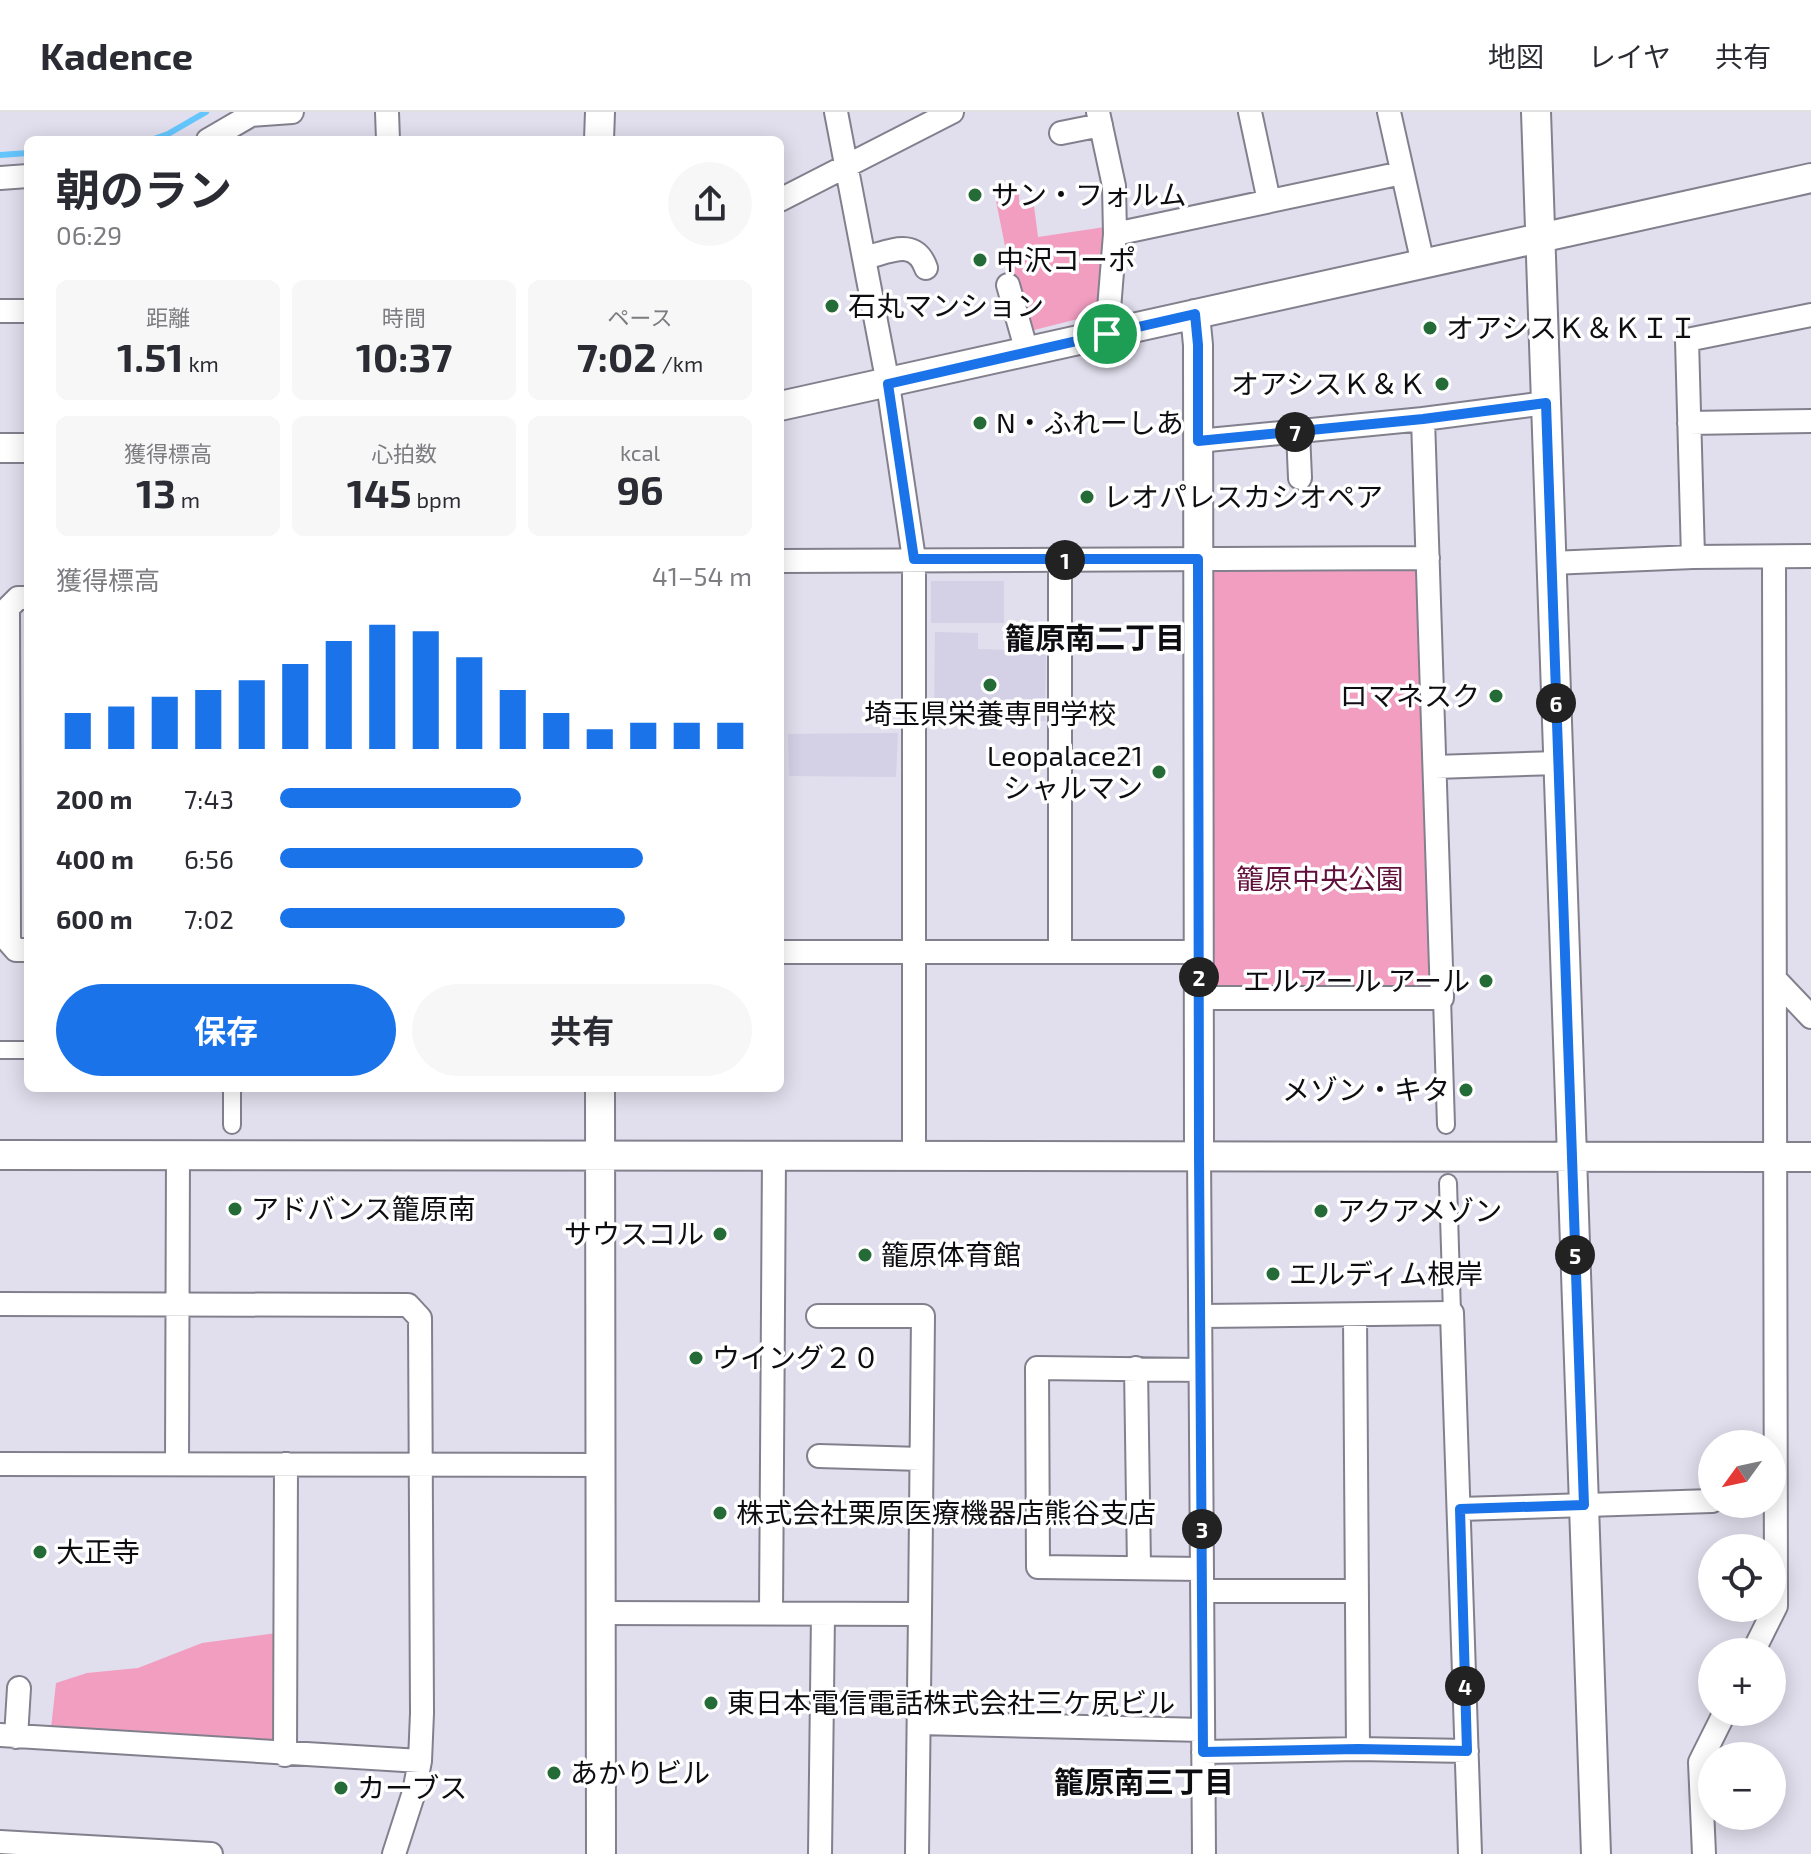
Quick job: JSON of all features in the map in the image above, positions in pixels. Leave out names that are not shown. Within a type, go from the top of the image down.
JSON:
[{"type":"street","points":[[215,136],[251,115],[292,112]]},
{"type":"street","points":[[387,112],[388,136]]},
{"type":"street","points":[[599,136],[600,112]]},
{"type":"street","points":[[836,112],[888,384],[914,559],[914,1155]]},
{"type":"street","points":[[784,198],[952,112]]},
{"type":"street","points":[[1250,112],[1269,201]]},
{"type":"street","points":[[1389,112],[1423,264]]},
{"type":"street","points":[[1536,112],[1596,1854]]},
{"type":"street","points":[[1061,133],[1100,119],[1114,186],[1115,234],[1107,334]]},
{"type":"street","points":[[1115,234],[1402,173]]},
{"type":"street","points":[[0,178],[24,176]]},
{"type":"street","points":[[784,405],[1811,178]]},
{"type":"street","points":[[864,258],[910,248],[918,252],[926,268]]},
{"type":"street","points":[[1008,285],[1027,352]]},
{"type":"street","points":[[0,311],[24,311]]},
{"type":"street","points":[[1195,314],[1198,345],[1204,1854]]},
{"type":"street","points":[[1693,557],[1687,340],[1811,315]]},
{"type":"street","points":[[1198,441],[1423,419],[1546,403]]},
{"type":"street","points":[[1423,419],[1446,1125]]},
{"type":"street","points":[[1689,423],[1811,421]]},
{"type":"street","points":[[1298,432],[1300,478]]},
{"type":"street","points":[[0,448],[24,448]]},
{"type":"street","points":[[1551,563],[1811,556]]},
{"type":"street","points":[[1774,557],[1774,1430]]},
{"type":"street","points":[[784,561],[1428,558]]},
{"type":"street","points":[[1060,560],[1060,952]]},
{"type":"street","points":[[24,598],[18,598],[8,608],[4,781],[9,942],[16,950],[24,950]]},
{"type":"street","points":[[1435,767],[1558,763]]},
{"type":"street","points":[[784,952],[1199,952]]},
{"type":"street","points":[[1775,979],[1811,1017]]},
{"type":"street","points":[[1199,998],[1442,998]]},
{"type":"street","points":[[2,1046],[24,1049]]},
{"type":"street","points":[[232,1092],[232,1125]]},
{"type":"street","points":[[600,1092],[601,1854]]},
{"type":"street","points":[[0,1155],[1811,1157]]},
{"type":"street","points":[[177,1464],[178,1155]]},
{"type":"street","points":[[771,1613],[774,1156]]},
{"type":"street","points":[[1448,1183],[1470,1854]]},
{"type":"street","points":[[0,1304],[408,1305],[420,1318],[420,1761],[414,1792],[394,1854]]},
{"type":"street","points":[[1202,1316],[1452,1313]]},
{"type":"street","points":[[1355,1315],[1358,1749]]},
{"type":"street","points":[[818,1316],[923,1316],[917,1854]]},
{"type":"street","points":[[1200,1370],[1037,1368],[1038,1567],[1139,1567],[1202,1580],[1355,1591]]},
{"type":"street","points":[[1136,1368],[1139,1567]]},
{"type":"street","points":[[819,1456],[921,1459]]},
{"type":"street","points":[[0,1464],[599,1465]]},
{"type":"street","points":[[285,1755],[286,1464]]},
{"type":"street","points":[[1460,1509],[1698,1501]]},
{"type":"street","points":[[1760,1638],[1776,1606],[1774,1518]]},
{"type":"street","points":[[600,1613],[920,1614]]},
{"type":"street","points":[[820,1854],[823,1614]]},
{"type":"street","points":[[19,1688],[8,1736],[420,1761]]},
{"type":"street","points":[[920,1723],[1358,1749],[1467,1751]]},
{"type":"street","points":[[1704,1854],[1700,1762],[1718,1726]]},
{"type":"street","points":[[0,1842],[211,1854]]},
{"type":"shaded area","points":[[931,581],[1004,581],[1004,623],[931,623]]},
{"type":"shaded area","name":"埼玉県栄養専門学校","points":[[935,632],[978,633],[978,649],[1046,651],[1045,721],[934,719]]},
{"type":"shaded area","points":[[898,733],[896,777],[789,776],[788,734]]},
{"type":"green space","points":[[1019,191],[1019,201],[1033,198],[1038,237],[1105,227],[1098,314],[1030,331],[1010,271],[995,196]]},
{"type":"green space","name":"籠原中央公園","points":[[1412,566],[1420,574],[1433,983],[1426,991],[1219,990],[1211,982],[1211,576],[1218,568]]},
{"type":"green space","points":[[277,1633],[277,1737],[269,1744],[51,1728],[56,1683],[87,1673],[138,1668],[202,1643]]},
{"type":"waterway","points":[[162,136],[206,112]]},
{"type":"waterway","points":[[0,155],[24,153]]},
{"type":"place","name":"サン・フォルム","points":[[975,195]]},
{"type":"place","name":"中沢コーポ","points":[[980,260]]},
{"type":"place","name":"石丸マンション","points":[[832,306]]},
{"type":"place","name":"オアシスＫ＆ＫＩＩ","points":[[1430,328]]},
{"type":"place","name":"オアシスＫ＆Ｋ","points":[[1442,384]]},
{"type":"place","name":"N・ふれーしあ","points":[[980,423]]},
{"type":"place","name":"レオパレスカシオペア","points":[[1087,497]]},
{"type":"place","name":"埼玉県栄養専門学校","points":[[990,685]]},
{"type":"place","name":"ロマネスク","points":[[1496,696]]},
{"type":"place","name":"Leopalace21 シャルマン","points":[[1159,772]]},
{"type":"place","name":"エルアール アール","points":[[1486,981]]},
{"type":"place","name":"メゾン・キタ","points":[[1466,1090]]},
{"type":"place","name":"アドバンス籠原南","points":[[235,1209]]},
{"type":"place","name":"アクアメゾン","points":[[1321,1211]]},
{"type":"place","name":"サウスコル","points":[[720,1234]]},
{"type":"place","name":"籠原体育館","points":[[865,1255]]},
{"type":"place","name":"エルディム根岸","points":[[1273,1274]]},
{"type":"place","name":"ウイング２０","points":[[696,1358]]},
{"type":"place","name":"株式会社栗原医療機器店熊谷支店","points":[[720,1513]]},
{"type":"place","name":"大正寺","points":[[40,1552]]},
{"type":"place","name":"東日本電信電話株式会社三ケ尻ビル","points":[[711,1703]]},
{"type":"place","name":"あかりビル","points":[[554,1773]]},
{"type":"place","name":"カーブス","points":[[341,1788]]},
{"type":"district","name":"籠原南二丁目","points":[[1095,639]]},
{"type":"district","name":"籠原南三丁目","points":[[1144,1783]]},
{"type":"route","points":[[1195,314],[1198,441],[1423,419],[1546,403],[1584,1505],[1460,1509],[1467,1751],[1358,1749],[1203,1752],[1198,559],[914,559],[888,384],[1107,334],[1195,314]]}]
